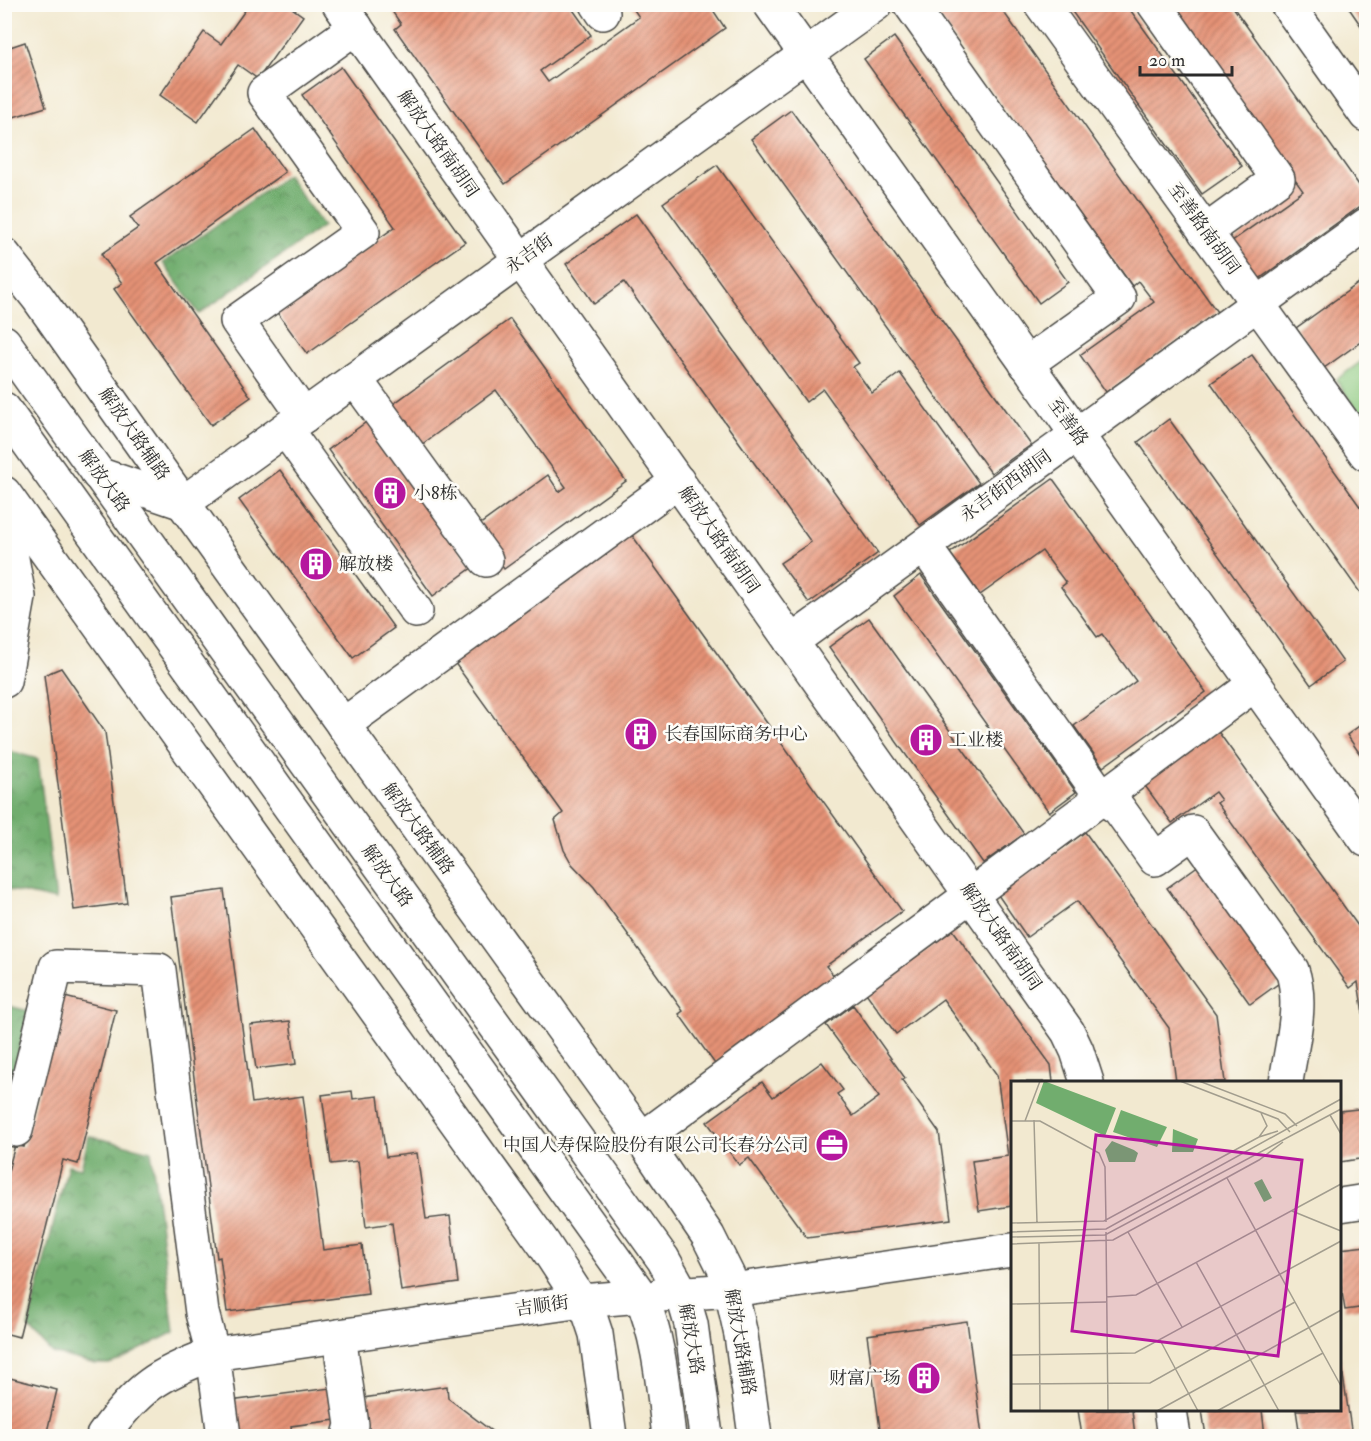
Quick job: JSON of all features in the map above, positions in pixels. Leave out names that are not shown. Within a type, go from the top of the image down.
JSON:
[{"type":"street","name":"至善路","points":[[770,4],[1255,684],[1364,830]]},
{"type":"street","name":"永吉街","points":[[183,503],[876,4]]},
{"type":"street","points":[[910,4],[1119,298],[1026,364]]},
{"type":"street","name":"至善路南胡同","points":[[1041,4],[1366,454]]},
{"type":"street","points":[[1154,4],[1278,179],[1205,231]]},
{"type":"street","points":[[1287,4],[1366,115]]},
{"type":"street","points":[[352,12],[264,93],[363,232],[237,321],[295,423],[416,611]]},
{"type":"street","name":"解放大路南胡同","points":[[352,12],[521,260],[1068,1032],[1086,1081]]},
{"type":"street","name":"永吉街西胡同","points":[[791,642],[1366,225]]},
{"type":"street","name":"解放大路辅路","points":[[4,255],[45,308],[642,1139],[708,1236],[728,1276],[732,1290],[741,1335],[755,1437]]},
{"type":"street","name":"解放大路","points":[[4,342],[656,1250],[682,1293],[691,1324],[706,1437]]},
{"type":"street","points":[[356,379],[486,560]]},
{"type":"street","name":"解放大路","points":[[4,409],[641,1296],[653,1327],[658,1351],[669,1437]]},
{"type":"street","points":[[98,474],[183,503]]},
{"type":"street","points":[[343,725],[678,481]]},
{"type":"street","points":[[4,493],[14,538],[19,597],[4,681]]},
{"type":"street","points":[[14,538],[544,1244],[582,1301],[596,1334],[610,1437]]},
{"type":"street","points":[[924,546],[1102,798],[1119,809],[1155,859],[1193,832],[1292,970],[1298,999],[1286,1081]]},
{"type":"street","points":[[642,1139],[1255,684]]},
{"type":"street","points":[[16,1130],[56,967],[159,970],[202,1313],[213,1354],[224,1437]]},
{"type":"street","points":[[1341,1205],[1366,1201]]},
{"type":"street","name":"吉顺街","points":[[103,1437],[123,1409],[145,1387],[176,1368],[213,1354],[582,1301],[732,1290],[1011,1250]]},
{"type":"street","points":[[339,1336],[352,1425],[349,1437]]},
{"type":"street","points":[[1170,1411],[1174,1437]]},
{"type":"green space","points":[[287,175],[323,226],[199,314],[163,263]]},
{"type":"green space","points":[[1366,358],[1366,423],[1336,380]]},
{"type":"green space","points":[[5,750],[38,759],[56,900],[5,889]]},
{"type":"green space","points":[[5,1005],[29,1011],[5,1111]]},
{"type":"green space","points":[[89,1136],[151,1151],[174,1332],[109,1364],[96,1364],[52,1353],[28,1327],[68,1165],[81,1168]]},
{"type":"building","points":[[241,4],[286,4],[303,16],[258,79],[238,65],[198,122],[160,95],[204,32],[221,44],[246,9]]},
{"type":"building","points":[[387,4],[569,4],[591,35],[540,71],[548,82],[639,17],[630,4],[709,4],[725,28],[505,184],[395,29],[401,24]]},
{"type":"building","points":[[945,4],[998,4],[1217,312],[1106,392],[1080,355],[1154,302],[1138,281],[1132,286],[935,11]]},
{"type":"building","points":[[1071,4],[1126,4],[1242,166],[1202,194],[1068,6]]},
{"type":"building","points":[[1170,4],[1231,4],[1366,195],[1366,202],[1255,282],[1228,244],[1303,191]]},
{"type":"building","points":[[1346,4],[1366,4],[1366,33]]},
{"type":"building","points":[[894,37],[1068,282],[1039,303],[864,59]]},
{"type":"building","points":[[25,42],[46,107],[4,120],[4,49]]},
{"type":"building","points":[[341,67],[465,242],[307,354],[276,311],[395,227],[302,95]]},
{"type":"building","points":[[791,110],[1031,445],[991,473],[751,139]]},
{"type":"building","points":[[255,129],[285,172],[157,263],[251,397],[211,425],[114,289],[122,283],[101,254],[138,228],[130,217]]},
{"type":"building","points":[[717,165],[859,363],[853,367],[872,393],[900,373],[979,483],[920,525],[823,389],[806,402],[663,203]]},
{"type":"building","points":[[636,214],[878,553],[809,603],[780,563],[811,542],[624,282],[594,304],[566,264]]},
{"type":"building","points":[[1366,278],[1366,338],[1324,368],[1296,328]]},
{"type":"building","points":[[510,319],[626,481],[504,569],[475,528],[548,475],[559,492],[566,487],[496,390],[421,445],[392,405]]},
{"type":"building","points":[[1252,355],[1366,515],[1366,601],[1211,383]]},
{"type":"building","points":[[1169,419],[1343,662],[1311,685],[1138,442]]},
{"type":"building","name":"小8栋","points":[[369,420],[473,567],[433,596],[328,450]]},
{"type":"building","name":"解放楼","points":[[280,470],[394,628],[353,658],[239,500]]},
{"type":"building","points":[[1053,479],[1206,692],[1103,767],[1074,726],[1136,681],[1102,634],[1097,637],[1061,587],[1066,583],[1042,551],[980,595],[950,553]]},
{"type":"building","name":"长春国际商务中心","points":[[629,531],[902,911],[826,966],[835,977],[715,1064],[679,1014],[683,1011],[594,887],[572,864],[564,850],[555,820],[563,813],[449,655]]},
{"type":"building","points":[[921,575],[1076,792],[1049,812],[894,596]]},
{"type":"building","name":"工业楼","points":[[869,618],[1024,834],[983,863],[829,647]]},
{"type":"building","points":[[61,668],[105,732],[127,903],[74,910],[44,675]]},
{"type":"building","points":[[1366,721],[1366,763],[1347,735]]},
{"type":"building","points":[[1217,730],[1366,937],[1366,1032],[1358,982],[1350,988],[1217,803],[1221,800],[1215,792],[1172,823],[1143,783]]},
{"type":"building","points":[[1085,832],[1216,1014],[1225,1081],[1176,1081],[1169,1028],[1077,901],[1027,937],[998,895]]},
{"type":"building","points":[[1199,865],[1282,981],[1250,1004],[1167,888]]},
{"type":"building","points":[[224,890],[252,1103],[303,1096],[323,1250],[362,1245],[368,1294],[227,1312],[220,1257],[217,1258],[171,897]]},
{"type":"building","points":[[953,930],[1051,1065],[1053,1081],[1011,1081],[1011,1206],[979,1211],[972,1161],[1008,1156],[997,1075],[943,999],[896,1034],[866,993]]},
{"type":"building","points":[[61,996],[116,1010],[78,1164],[63,1160],[19,1337],[4,1333],[4,1186],[15,1145],[24,1147]]},
{"type":"building","name":"中国人寿保险股份有限公司长春分公司","points":[[853,1005],[905,1078],[902,1080],[939,1132],[951,1219],[807,1238],[749,1158],[739,1165],[707,1122],[762,1082],[773,1097],[822,1062],[843,1090],[837,1094],[853,1116],[879,1097],[826,1025]]},
{"type":"building","points":[[290,1021],[296,1064],[256,1069],[250,1025]]},
{"type":"building","points":[[352,1091],[353,1099],[378,1096],[386,1157],[417,1153],[426,1219],[450,1216],[458,1283],[401,1291],[392,1223],[366,1227],[358,1161],[331,1164],[322,1095]]},
{"type":"building","points":[[1366,1108],[1366,1158],[1341,1162],[1341,1111]]},
{"type":"building","points":[[1366,1246],[1366,1307],[1345,1310],[1341,1286],[1341,1249]]},
{"type":"building","name":"财富广场","points":[[967,1321],[982,1436],[881,1436],[867,1335]]},
{"type":"building","points":[[1341,1362],[1352,1436],[1300,1436],[1296,1411],[1341,1411]]},
{"type":"building","points":[[6,1377],[57,1390],[46,1436],[4,1436]]},
{"type":"building","points":[[447,1386],[448,1398],[498,1436],[368,1436],[363,1398]]},
{"type":"building","points":[[338,1387],[343,1419],[291,1426],[292,1436],[235,1436],[230,1401]]},
{"type":"building","points":[[1078,1411],[1132,1411],[1135,1436],[1082,1436]]},
{"type":"building","points":[[1202,1411],[1262,1411],[1265,1436],[1206,1436]]},
{"type":"building","points":[[179,1431],[180,1436],[151,1436],[151,1435]]},
{"type":"place","name":"小8栋","points":[[390,493]]},
{"type":"place","name":"解放楼","points":[[316,564]]},
{"type":"place","name":"长春国际商务中心","points":[[641,734]]},
{"type":"place","name":"工业楼","points":[[926,740]]},
{"type":"place","name":"中国人寿保险股份有限公司长春分公司","points":[[832,1145]]},
{"type":"place","name":"财富广场","points":[[924,1378]]}]
